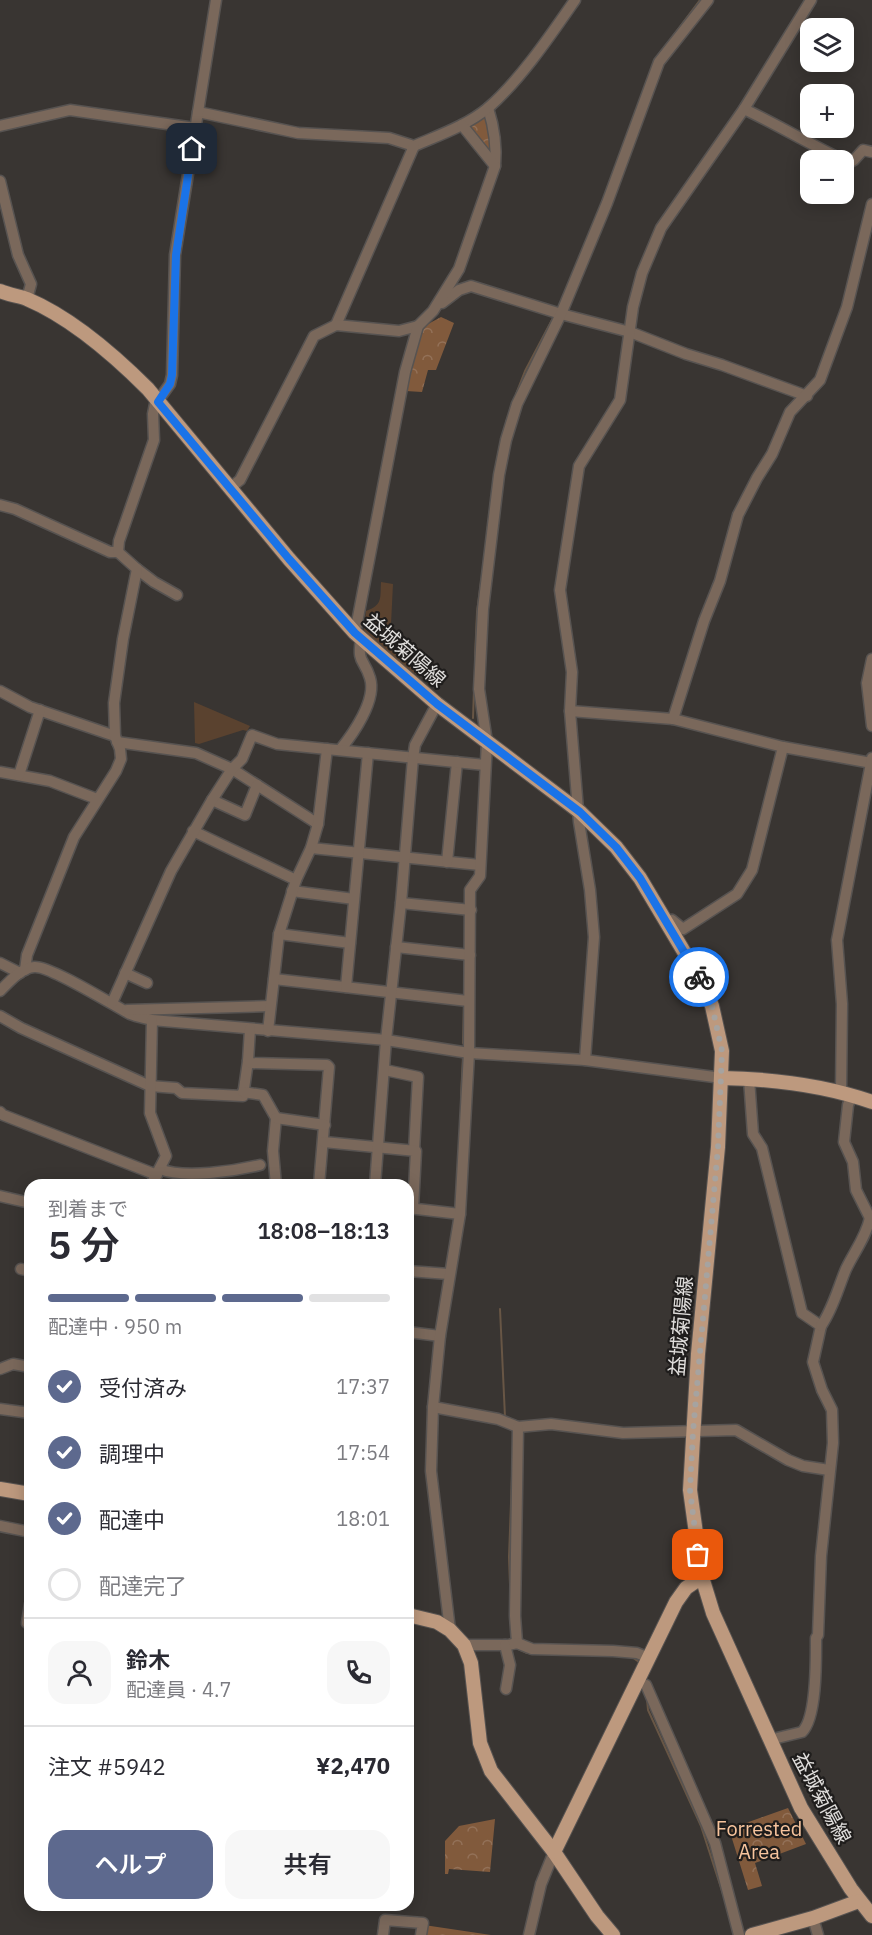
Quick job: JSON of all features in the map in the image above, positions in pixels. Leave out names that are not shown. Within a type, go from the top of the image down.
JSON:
[{"type":"main road","name":"益城菊陽線","points":[[0,291],[27,299],[90,337],[123,363],[157,400],[289,559],[358,636],[437,704],[580,812],[616,847],[630,864],[702,982],[712,1006],[722,1051],[718,1147],[690,1490],[702,1577],[714,1613],[801,1808],[872,1916]]},
{"type":"main road","points":[[722,1078],[749,1078],[820,1087],[872,1102]]},
{"type":"main road","points":[[0,1489],[24,1493]]},
{"type":"main road","points":[[554,1852],[676,1602],[686,1588],[702,1577]]},
{"type":"main road","points":[[414,1616],[437,1622],[450,1630],[464,1645],[471,1663],[480,1743],[491,1772],[554,1852],[597,1916],[613,1935]]},
{"type":"main road","points":[[752,1935],[813,1918],[860,1901]]},
{"type":"street","points":[[118,552],[119,541],[154,440],[153,414],[157,400],[170,384],[172,375],[176,255],[216,0]]},
{"type":"street","points":[[198,112],[298,133],[389,138],[414,146],[462,125],[488,108],[532,60],[575,0]]},
{"type":"street","points":[[450,1630],[431,1472],[440,1336],[460,1214],[469,1053],[470,890],[480,876],[488,742],[479,689],[483,609],[499,475],[517,404],[561,314],[607,203],[659,62],[708,0]]},
{"type":"street","points":[[585,1060],[594,937],[590,890],[579,822],[580,812],[570,711],[572,672],[560,590],[579,466],[620,400],[633,307],[642,273],[661,228],[744,109],[806,2]]},
{"type":"street","points":[[433,311],[459,269],[495,166],[493,126],[488,108]]},
{"type":"street","points":[[744,109],[808,144],[849,163],[863,150],[872,152]]},
{"type":"street","points":[[0,126],[70,110],[195,128]]},
{"type":"street","points":[[462,125],[495,166]]},
{"type":"street","points":[[336,326],[414,146]]},
{"type":"street","points":[[0,181],[18,255],[31,284],[27,299]]},
{"type":"street","points":[[673,719],[704,621],[720,581],[738,515],[772,454],[790,412],[820,380],[847,307],[872,204]]},
{"type":"street","points":[[340,750],[356,730],[364,714],[369,695],[371,682],[359,656],[358,636],[405,372],[418,326],[459,290],[471,286],[561,314],[630,332],[807,396]]},
{"type":"street","points":[[230,488],[240,480],[314,336],[336,326],[399,331],[418,326]]},
{"type":"street","points":[[0,505],[15,509],[110,552],[118,552],[154,582],[177,595]]},
{"type":"street","points":[[23,971],[27,955],[74,837],[116,771],[121,759],[116,739],[114,703],[123,639],[137,569]]},
{"type":"street","points":[[872,659],[867,683],[872,726]]},
{"type":"street","points":[[0,691],[40,710],[116,739],[196,753],[232,769],[318,824]]},
{"type":"street","points":[[375,1179],[386,1040],[401,903],[413,758],[415,745],[437,704]]},
{"type":"street","points":[[19,775],[40,710]]},
{"type":"street","points":[[570,711],[673,719],[783,747],[872,762],[837,940],[848,1105],[844,1142],[853,1162],[856,1190],[871,1218],[821,1326],[813,1362],[822,1390],[832,1410],[833,1443],[821,1556],[813,1704],[807,1726],[802,1732],[770,1740]]},
{"type":"street","points":[[112,1004],[171,871],[212,800],[232,769],[242,759],[252,735],[276,744],[486,765]]},
{"type":"street","points":[[667,923],[672,920],[683,929],[737,894],[752,870],[783,747]]},
{"type":"street","points":[[268,1030],[279,934],[292,891],[311,849],[318,824],[327,749]]},
{"type":"street","points":[[346,987],[368,753]]},
{"type":"street","points":[[447,862],[457,762]]},
{"type":"street","points":[[0,772],[50,781],[97,800]]},
{"type":"street","points":[[212,800],[245,815],[257,785]]},
{"type":"street","points":[[193,831],[296,880]]},
{"type":"street","points":[[311,849],[480,865]]},
{"type":"street","points":[[292,891],[354,899]]},
{"type":"street","points":[[401,903],[471,910]]},
{"type":"street","points":[[279,934],[350,942]]},
{"type":"street","points":[[396,947],[470,956]]},
{"type":"street","points":[[0,963],[23,971]]},
{"type":"street","points":[[0,991],[23,971],[35,966],[45,969],[132,1015],[152,1020],[386,1040],[469,1053],[585,1060],[722,1078]]},
{"type":"street","points":[[125,973],[147,983]]},
{"type":"street","points":[[274,979],[468,1001]]},
{"type":"street","points":[[124,1010],[270,1006]]},
{"type":"street","points":[[0,1016],[21,1028],[150,1086],[176,1088],[182,1093],[243,1096],[250,1029]]},
{"type":"street","points":[[152,1020],[150,1113],[166,1156],[155,1179]]},
{"type":"street","points":[[248,1061],[251,1063],[327,1065],[329,1068],[320,1179]]},
{"type":"street","points":[[385,1070],[418,1077],[414,1151],[417,1153],[414,1179]]},
{"type":"street","points":[[749,1078],[753,1134],[762,1148],[802,1313],[821,1326]]},
{"type":"street","points":[[243,1092],[263,1095],[276,1118],[273,1151],[275,1179]]},
{"type":"street","points":[[1,1116],[159,1172],[181,1174],[244,1169],[260,1165]]},
{"type":"street","points":[[276,1118],[325,1125]]},
{"type":"street","points":[[324,1142],[414,1151]]},
{"type":"street","points":[[0,1196],[24,1202]]},
{"type":"street","points":[[414,1208],[460,1214]]},
{"type":"street","points":[[414,1271],[449,1274]]},
{"type":"street","points":[[414,1333],[440,1336]]},
{"type":"street","points":[[0,1369],[13,1364],[24,1365]]},
{"type":"street","points":[[434,1407],[498,1419],[518,1427],[551,1424],[623,1433],[736,1430],[788,1460],[803,1466],[829,1470]]},
{"type":"street","points":[[0,1409],[24,1412]]},
{"type":"street","points":[[517,1643],[515,1616],[518,1427]]},
{"type":"street","points":[[0,1526],[24,1531]]},
{"type":"street","points":[[464,1645],[517,1643],[532,1649],[613,1651],[637,1653],[649,1658]]},
{"type":"street","points":[[505,1645],[510,1665],[506,1689]]},
{"type":"street","points":[[645,1684],[715,1843],[739,1935]]},
{"type":"street","points":[[529,1935],[541,1884],[554,1852]]},
{"type":"street","points":[[813,1918],[818,1935]]},
{"type":"street","points":[[383,1935],[385,1920],[423,1923],[421,1935]]},
{"type":"shaded area","points":[[381,582],[393,584],[390,644],[419,648],[421,676],[397,662],[364,630],[366,611],[380,600]]},
{"type":"shaded area","points":[[194,702],[250,726],[247,731],[243,730],[199,744],[195,743]]},
{"type":"green space","points":[[485,113],[488,118],[493,159],[466,125]]},
{"type":"green space","points":[[441,317],[454,323],[436,370],[428,370],[422,392],[406,391],[417,330]]},
{"type":"green space","name":"Forrested Area","points":[[788,1808],[806,1844],[755,1863],[762,1886],[748,1890],[729,1829]]},
{"type":"green space","points":[[495,1819],[490,1872],[449,1869],[448,1874],[445,1874],[445,1841],[459,1826]]},
{"type":"green space","points":[[424,1925],[491,1935],[423,1935]]},
{"type":"waterway","points":[[664,48],[700,0]]},
{"type":"waterway","points":[[516,394],[525,371],[554,316]]},
{"type":"waterway","points":[[506,422],[511,408]]},
{"type":"waterway","points":[[487,534],[491,501]]},
{"type":"waterway","points":[[475,657],[481,582]]},
{"type":"waterway","points":[[473,718],[474,689]]},
{"type":"waterway","points":[[481,748],[481,757]]},
{"type":"waterway","points":[[463,1043],[464,1004]]},
{"type":"waterway","points":[[461,1096],[463,1056]]},
{"type":"waterway","points":[[500,1309],[505,1417]]},
{"type":"waterway","points":[[512,1476],[509,1557],[512,1642]]},
{"type":"waterway","points":[[516,1648],[527,1653]]},
{"type":"waterway","points":[[632,1657],[639,1662]]},
{"type":"waterway","points":[[647,1699],[648,1710],[701,1826],[723,1894]]},
{"type":"way so far","points":[[698,1555],[690,1490],[698,1354],[718,1147],[722,1051],[712,1006],[699,977]]},
{"type":"route","points":[[192,149],[176,255],[172,375],[170,384],[158,402],[289,559],[355,633],[437,704],[580,812],[616,847],[640,878],[699,977]]}]
